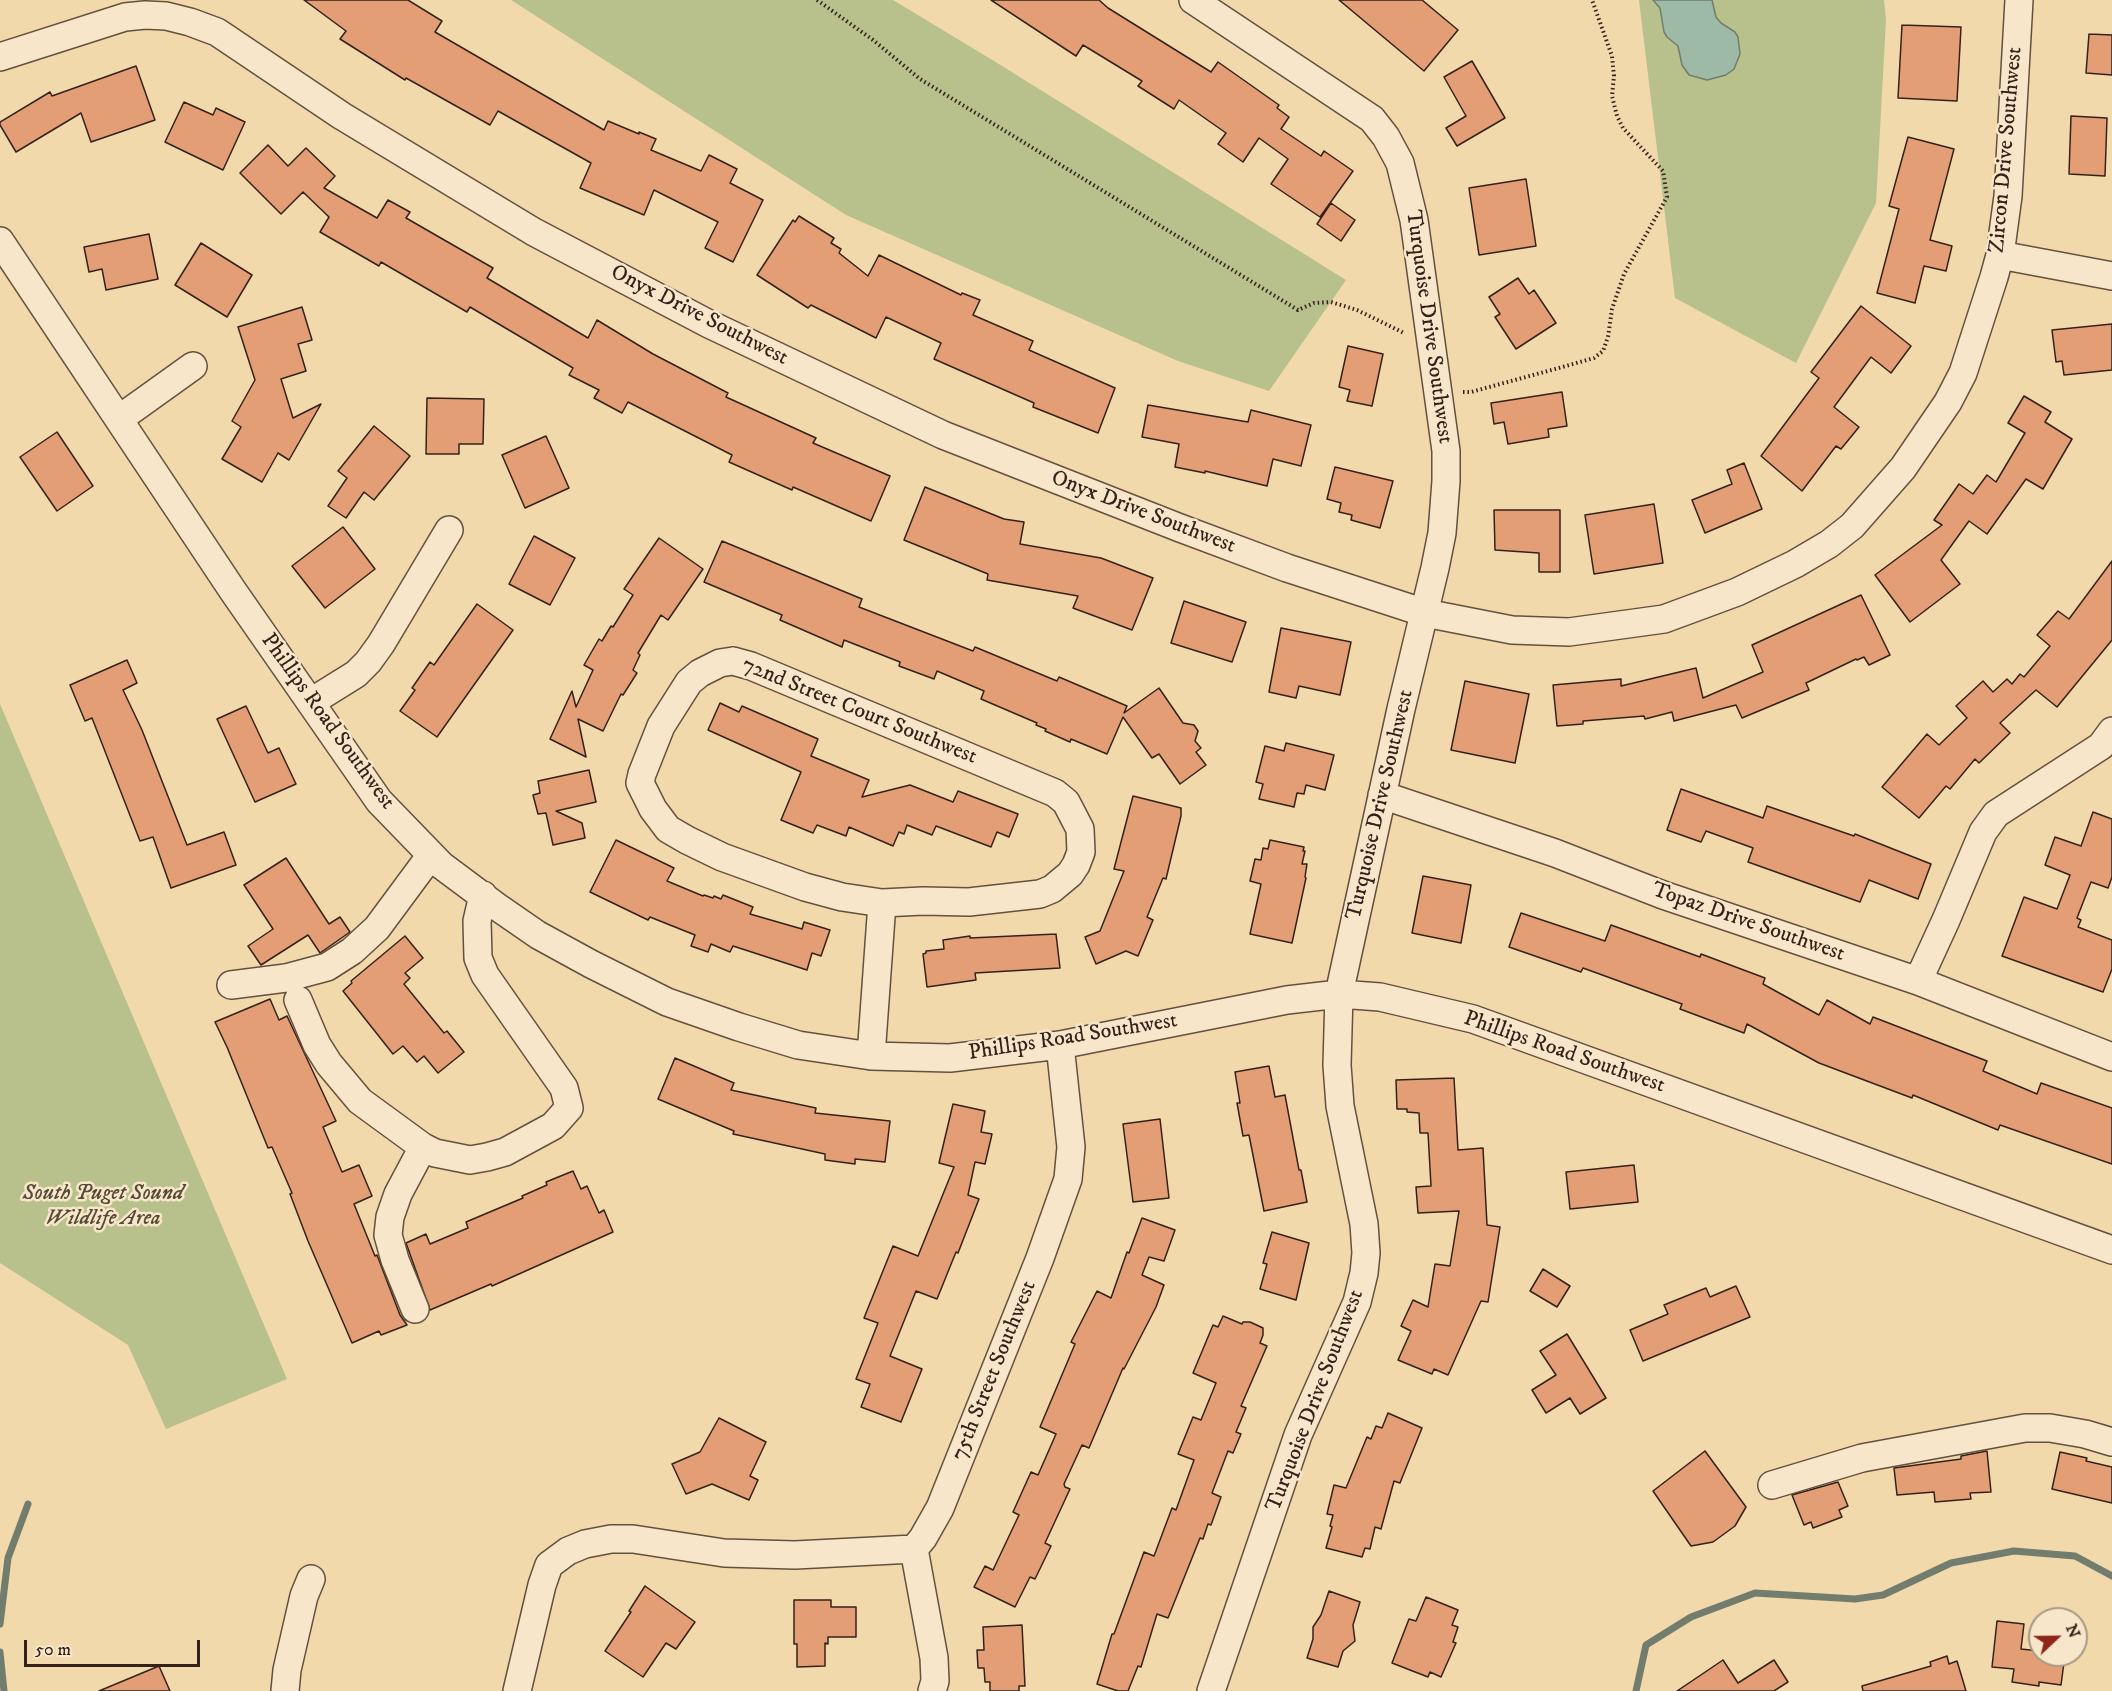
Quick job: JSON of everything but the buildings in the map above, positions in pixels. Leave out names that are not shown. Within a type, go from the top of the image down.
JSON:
[{"type":"street","name":"Turquoise Drive Southwest","points":[[1193,0],[1372,119],[1386,137],[1400,163],[1414,220],[1446,451],[1442,532],[1339,994],[1337,1065],[1340,1106],[1364,1224],[1366,1253],[1364,1273],[1357,1302],[1298,1435],[1211,1691]]},
{"type":"street","name":"Zircon Drive Southwest","points":[[1425,613],[1512,630],[1569,632],[1664,619],[1737,592],[1795,564],[1829,544],[1852,526],[1903,468],[1948,402],[1963,373],[1975,340],[2000,255],[2008,196],[2019,0]]},
{"type":"street","name":"Onyx Drive Southwest","points":[[0,57],[124,17],[166,16],[217,32],[342,116],[534,232],[709,324],[943,435],[1287,568],[1425,613]]},
{"type":"street","name":"Phillips Road Southwest","points":[[0,241],[233,591],[379,801],[441,865],[538,935],[667,1002],[739,1028],[798,1045],[871,1056],[950,1058],[1060,1045],[1275,1002],[1339,994],[1380,997],[1473,1019],[2112,1250]]},
{"type":"street","points":[[2000,255],[2112,276]]},
{"type":"street","points":[[119,419],[194,366]]},
{"type":"street","points":[[312,702],[356,674],[368,662],[449,530]]},
{"type":"street","name":"72nd Street Court Southwest","points":[[733,661],[751,666],[1055,793],[1066,802],[1077,820],[1082,843],[1076,865],[1070,874],[1046,892],[969,902],[882,903],[842,897],[805,887],[722,857],[668,829],[653,809],[640,783],[661,726],[689,682],[700,673],[720,663],[733,661]]},
{"type":"street","points":[[1918,981],[1983,832],[1996,814],[2108,742]]},
{"type":"street","name":"Topaz Drive Southwest","points":[[1382,795],[1555,853],[1663,895],[1918,981],[2112,1058]]},
{"type":"street","points":[[231,985],[286,978],[327,967],[351,951],[377,928],[431,855]]},
{"type":"street","points":[[298,1000],[323,1055],[360,1101],[423,1147],[452,1158],[470,1160],[504,1152],[553,1126],[569,1108],[564,1088],[485,975],[478,958],[477,921],[483,896]]},
{"type":"street","points":[[871,1056],[882,903]]},
{"type":"street","name":"75th Street Southwest","points":[[914,1549],[940,1508],[1040,1258],[1068,1179],[1071,1147],[1060,1045]]},
{"type":"street","points":[[415,1309],[395,1260],[388,1235],[390,1217],[398,1194],[423,1147]]},
{"type":"street","points":[[1772,1485],[1862,1458],[1906,1448],[2025,1428],[2050,1428],[2085,1434],[2112,1442]]},
{"type":"street","points":[[517,1691],[542,1585],[549,1565],[568,1551],[585,1544],[611,1539],[633,1539],[724,1553],[795,1555],[914,1549],[934,1658],[935,1681],[932,1691]]},
{"type":"street","points":[[285,1691],[287,1670],[304,1596],[311,1579]]},
{"type":"path","points":[[817,0],[873,40],[920,79],[1298,309],[1314,303],[1331,302],[1357,310],[1432,348]]},
{"type":"path","points":[[1438,393],[1472,392],[1594,358],[1603,351],[1608,337],[1612,309],[1623,274],[1667,197],[1662,171],[1623,128],[1617,116],[1612,96],[1614,76],[1612,56],[1592,0]]},
{"type":"green space","points":[[511,0],[893,0],[1346,280],[1269,391],[1178,361],[846,215]]},
{"type":"green space","points":[[1639,0],[1884,0],[1886,20],[1876,203],[1796,363],[1675,298]]},
{"type":"green space","name":"South Puget Sound Wildlife Area","points":[[0,704],[287,1379],[166,1429],[128,1345],[0,1263]]},
{"type":"shaded area","points":[[1653,0],[1712,0],[1716,17],[1738,37],[1740,54],[1734,69],[1726,75],[1707,80],[1689,75],[1682,65],[1678,46],[1664,32],[1660,8]]},
{"type":"waterway","points":[[0,1624],[8,1558],[28,1504]]},
{"type":"waterway","points":[[1636,1691],[1646,1645],[1691,1617],[1755,1593],[1855,1599],[1883,1595],[1951,1563],[2014,1551],[2075,1556],[2112,1576]]},
{"type":"waterway","points":[[0,1652],[4,1691]]}]
